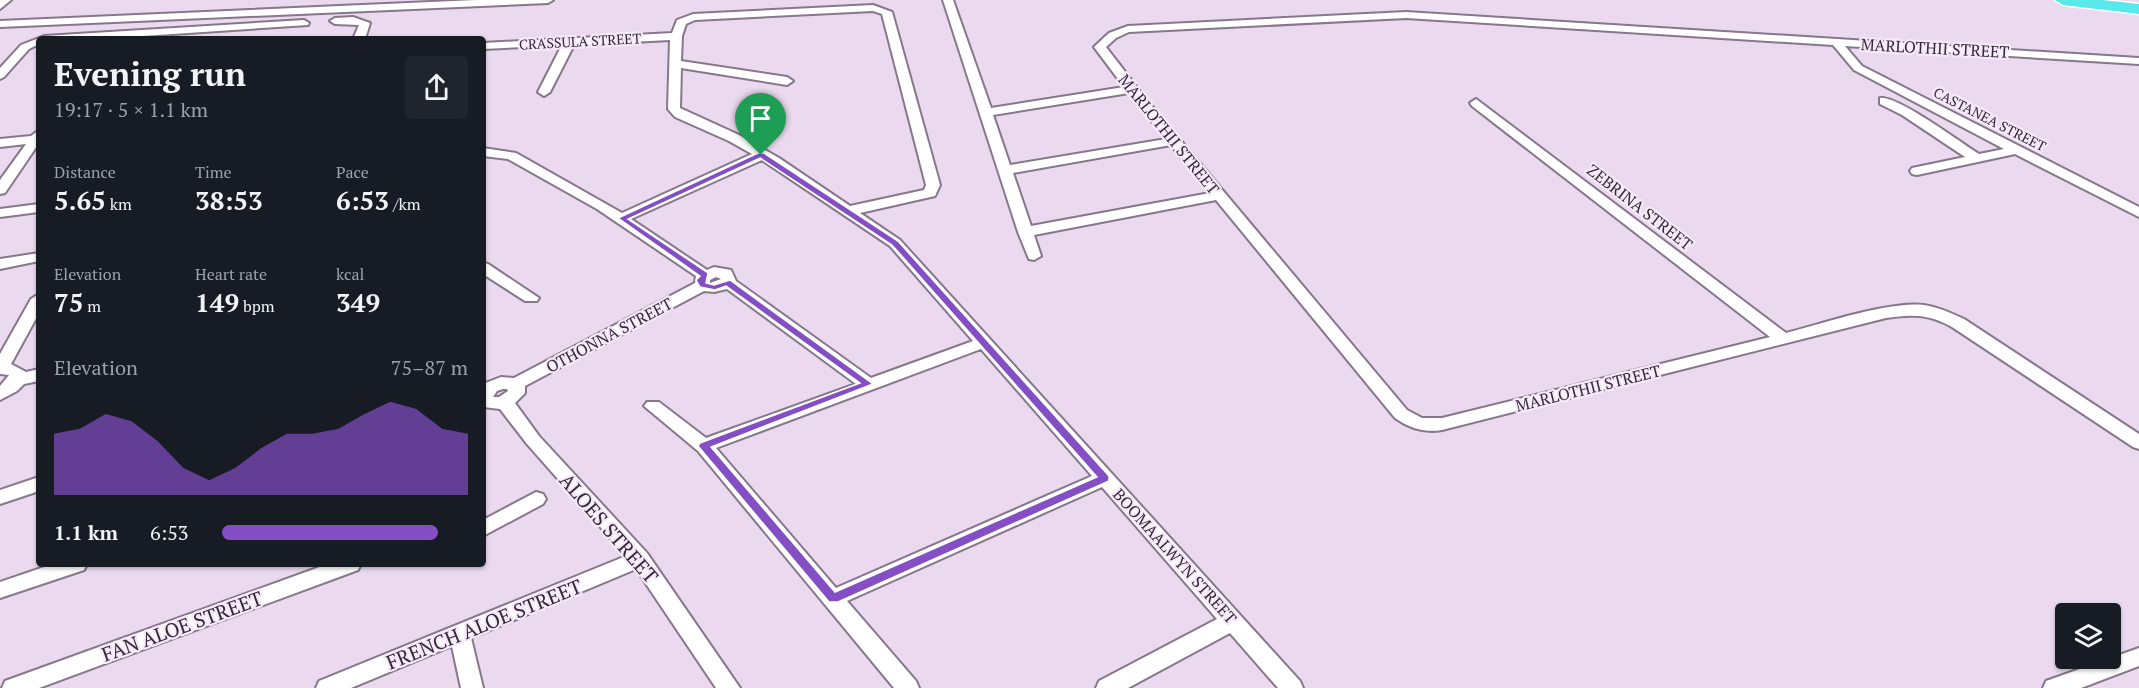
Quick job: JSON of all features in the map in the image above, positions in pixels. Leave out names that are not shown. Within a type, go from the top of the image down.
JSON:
[{"type":"highway","points":[[2063,0],[2139,9]]},
{"type":"street","points":[[0,6],[6,0]]},
{"type":"street","points":[[0,24],[312,11],[339,0]]},
{"type":"street","points":[[326,5],[346,10],[548,0]]},
{"type":"street","points":[[948,0],[1034,256]]},
{"type":"street","points":[[676,36],[681,22],[693,17],[873,8],[887,12],[933,184],[930,193],[848,211]]},
{"type":"street","name":"MARLOTHII STREET","points":[[2139,61],[1406,15],[1138,28],[1117,33],[1103,42],[1100,47],[1174,141],[1401,414],[1419,424],[1442,424],[1886,313],[1918,308],[1928,309],[1958,323],[2139,443]]},
{"type":"street","points":[[134,36],[194,34],[284,24],[361,21],[365,22],[360,36]]},
{"type":"street","points":[[278,36],[284,24]]},
{"type":"street","name":"CRASSULA STREET","points":[[486,46],[676,36]]},
{"type":"street","name":"BOOMAALWYN STREET","points":[[676,36],[674,109],[679,114],[734,138],[848,211],[895,243],[909,256],[1292,688]]},
{"type":"street","points":[[0,75],[24,47],[36,41]]},
{"type":"street","name":"CASTANEA STREET","points":[[1835,41],[1858,68],[2139,213]]},
{"type":"street","points":[[544,92],[569,43]]},
{"type":"street","points":[[677,64],[787,81]]},
{"type":"street","points":[[985,113],[1132,88]]},
{"type":"street","points":[[1884,101],[1897,106],[1977,159]]},
{"type":"street","name":"ZEBRINA STREET","points":[[1476,103],[1783,339]]},
{"type":"street","points":[[0,143],[36,136]]},
{"type":"street","points":[[0,189],[36,137]]},
{"type":"street","points":[[1004,170],[1174,141]]},
{"type":"street","points":[[1917,171],[2017,150]]},
{"type":"street","points":[[486,152],[511,156],[622,218],[704,280],[722,272],[728,275],[727,282],[868,384]]},
{"type":"street","points":[[622,218],[761,155]]},
{"type":"street","points":[[1025,232],[1219,195]]},
{"type":"street","points":[[0,213],[36,208]]},
{"type":"street","points":[[0,264],[36,258]]},
{"type":"street","points":[[486,269],[531,298]]},
{"type":"street","name":"OTHONNA STREET","points":[[509,393],[704,280]]},
{"type":"street","points":[[18,379],[18,373],[11,369],[0,369],[36,304]]},
{"type":"street","points":[[704,446],[985,342]]},
{"type":"street","points":[[0,394],[18,379],[36,376]]},
{"type":"street","points":[[486,401],[493,404],[509,393]]},
{"type":"street","name":"ALOES STREET","points":[[509,393],[533,440],[640,559],[729,688]]},
{"type":"street","points":[[653,406],[704,446],[908,688]]},
{"type":"street","points":[[833,598],[1105,478]]},
{"type":"street","points":[[0,497],[36,484]]},
{"type":"street","points":[[486,527],[536,499]]},
{"type":"street","name":"FRENCH ALOE STREET","points":[[327,688],[640,559]]},
{"type":"street","points":[[0,590],[68,567]]},
{"type":"street","name":"FAN ALOE STREET","points":[[13,688],[343,567]]},
{"type":"street","points":[[1107,688],[1233,621]]},
{"type":"street","points":[[460,635],[472,688]]},
{"type":"street","points":[[2054,688],[2139,657]]},
{"type":"route","points":[[761,155],[774,161],[895,243],[909,256],[1105,478],[833,598],[704,446],[868,384],[727,282],[715,288],[703,285],[701,280],[705,275],[622,218],[761,155]]}]
